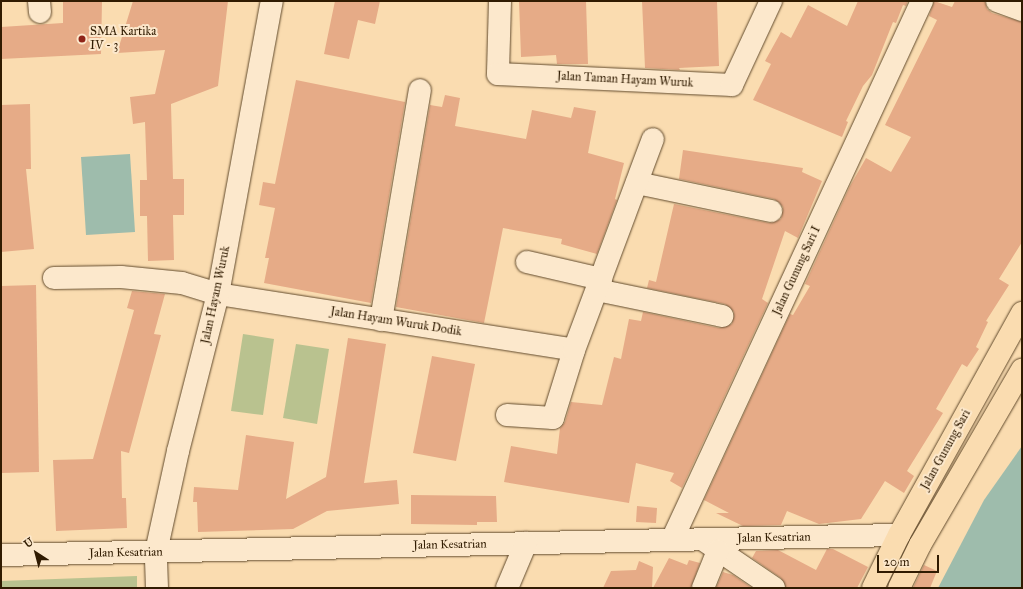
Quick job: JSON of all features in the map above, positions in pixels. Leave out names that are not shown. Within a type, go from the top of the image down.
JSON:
[{"type":"main road","name":"Jalan Gunung Sari","points":[[873,588],[899,535],[1022,313]]},
{"type":"main road","name":"Jalan Gunung Sari","points":[[899,588],[920,545],[1022,370]]},
{"type":"street","name":"Jalan Hayam Wuruk","points":[[157,588],[156,552],[178,451],[218,294],[272,1]]},
{"type":"street","name":"Jalan Taman Hayam Wuruk","points":[[500,1],[498,74],[732,85],[771,1]]},
{"type":"street","name":"Jalan Gunung Sari I","points":[[672,540],[922,1]]},
{"type":"street","points":[[997,1],[1022,10]]},
{"type":"street","points":[[381,320],[420,90]]},
{"type":"street","points":[[507,415],[553,418],[574,350],[653,139]]},
{"type":"street","points":[[637,183],[771,211]]},
{"type":"street","points":[[527,262],[599,285],[722,316]]},
{"type":"street","name":"Jalan Hayam Wuruk Dodik","points":[[54,278],[121,277],[182,283],[218,294],[574,350]]},
{"type":"street","name":"Jalan Kesatrian","points":[[1,556],[672,540],[710,545],[899,535]]},
{"type":"street","points":[[507,588],[526,543]]},
{"type":"street","points":[[703,588],[710,545],[774,588]]},
{"type":"green space","points":[[243,334],[274,339],[263,415],[231,411]]},
{"type":"green space","points":[[296,344],[329,349],[317,424],[283,418]]},
{"type":"green space","points":[[137,576],[137,588],[1,588],[1,581]]},
{"type":"shaded area","points":[[130,154],[135,232],[86,235],[81,157]]},
{"type":"shaded area","points":[[1022,446],[1022,588],[938,588],[984,500]]},
{"type":"building","points":[[63,1],[102,1],[101,54],[1,59],[1,27],[63,23]]},
{"type":"building","points":[[133,1],[228,1],[218,86],[171,104],[173,179],[184,179],[184,215],[173,215],[174,260],[148,261],[147,216],[140,216],[140,180],[147,180],[145,122],[133,124],[130,97],[155,94],[165,50],[117,53]]},
{"type":"building","points":[[335,1],[380,1],[375,24],[358,20],[349,59],[324,54]]},
{"type":"building","points":[[519,1],[586,1],[588,64],[557,64],[556,55],[521,57]]},
{"type":"building","points":[[642,1],[717,1],[719,66],[679,68],[680,70],[645,68]]},
{"type":"building","points":[[858,1],[908,1],[906,6],[903,5],[896,23],[893,22],[872,75],[863,86],[846,121],[848,122],[842,137],[753,100],[771,64],[765,61],[781,32],[791,38],[808,5],[847,26]]},
{"type":"building","points":[[934,1],[952,7],[955,1],[985,1],[987,9],[992,13],[1022,22],[1022,242],[999,279],[1009,285],[986,321],[988,322],[976,347],[979,349],[967,367],[962,364],[936,409],[943,413],[907,471],[914,476],[904,493],[885,481],[861,519],[819,524],[787,511],[781,525],[743,526],[716,513],[729,513],[704,500],[790,314],[793,315],[810,286],[805,284],[850,186],[866,158],[891,172],[911,137],[885,125],[937,20],[929,16]]},
{"type":"building","points":[[296,80],[405,102],[371,303],[264,283],[269,258],[265,258],[275,208],[259,205],[263,182],[275,184]]},
{"type":"building","points":[[445,95],[460,98],[455,126],[526,139],[532,110],[571,118],[574,107],[596,111],[588,153],[624,163],[615,199],[617,200],[597,254],[561,244],[562,239],[503,228],[484,323],[396,307],[430,105],[442,107]]},
{"type":"building","points":[[30,104],[31,169],[26,169],[34,249],[1,252],[1,105]]},
{"type":"building","points":[[683,150],[803,168],[802,172],[822,181],[798,238],[785,231],[762,299],[768,303],[682,488],[670,481],[674,473],[636,463],[629,503],[504,482],[511,446],[557,454],[560,428],[565,422],[571,402],[602,405],[614,357],[621,359],[629,319],[641,321],[643,312],[719,328],[732,324],[734,312],[725,304],[647,288],[649,280],[656,282],[674,204],[769,223],[781,219],[783,207],[774,199],[679,179]]},
{"type":"building","points":[[36,285],[39,472],[1,473],[1,286]]},
{"type":"building","points":[[132,291],[165,294],[154,334],[161,335],[129,453],[121,451],[122,498],[126,498],[127,528],[56,531],[53,460],[93,459],[134,310],[127,308]]},
{"type":"building","points":[[348,338],[386,344],[364,483],[397,480],[399,504],[327,511],[293,529],[198,532],[197,502],[193,502],[194,487],[238,490],[246,435],[294,442],[286,499],[326,477]]},
{"type":"building","points":[[432,356],[475,364],[456,461],[413,453]]},
{"type":"building","points":[[411,495],[496,496],[497,522],[477,522],[477,525],[411,524]]},
{"type":"building","points":[[637,506],[657,508],[656,523],[636,522]]},
{"type":"building","points":[[827,549],[833,549],[868,567],[857,588],[786,588],[781,578],[752,558],[756,551],[778,550],[816,570]]},
{"type":"building","points":[[669,558],[687,565],[689,560],[700,563],[691,588],[653,588]]},
{"type":"building","points":[[639,561],[653,567],[652,588],[603,588],[611,571],[636,570]]},
{"type":"building","points":[[924,565],[937,571],[930,588],[913,588]]},
{"type":"building","points":[[723,572],[733,575],[752,588],[716,588]]},
{"type":"place","name":"SMA Kartika IV - 3","points":[[82,39]]}]
